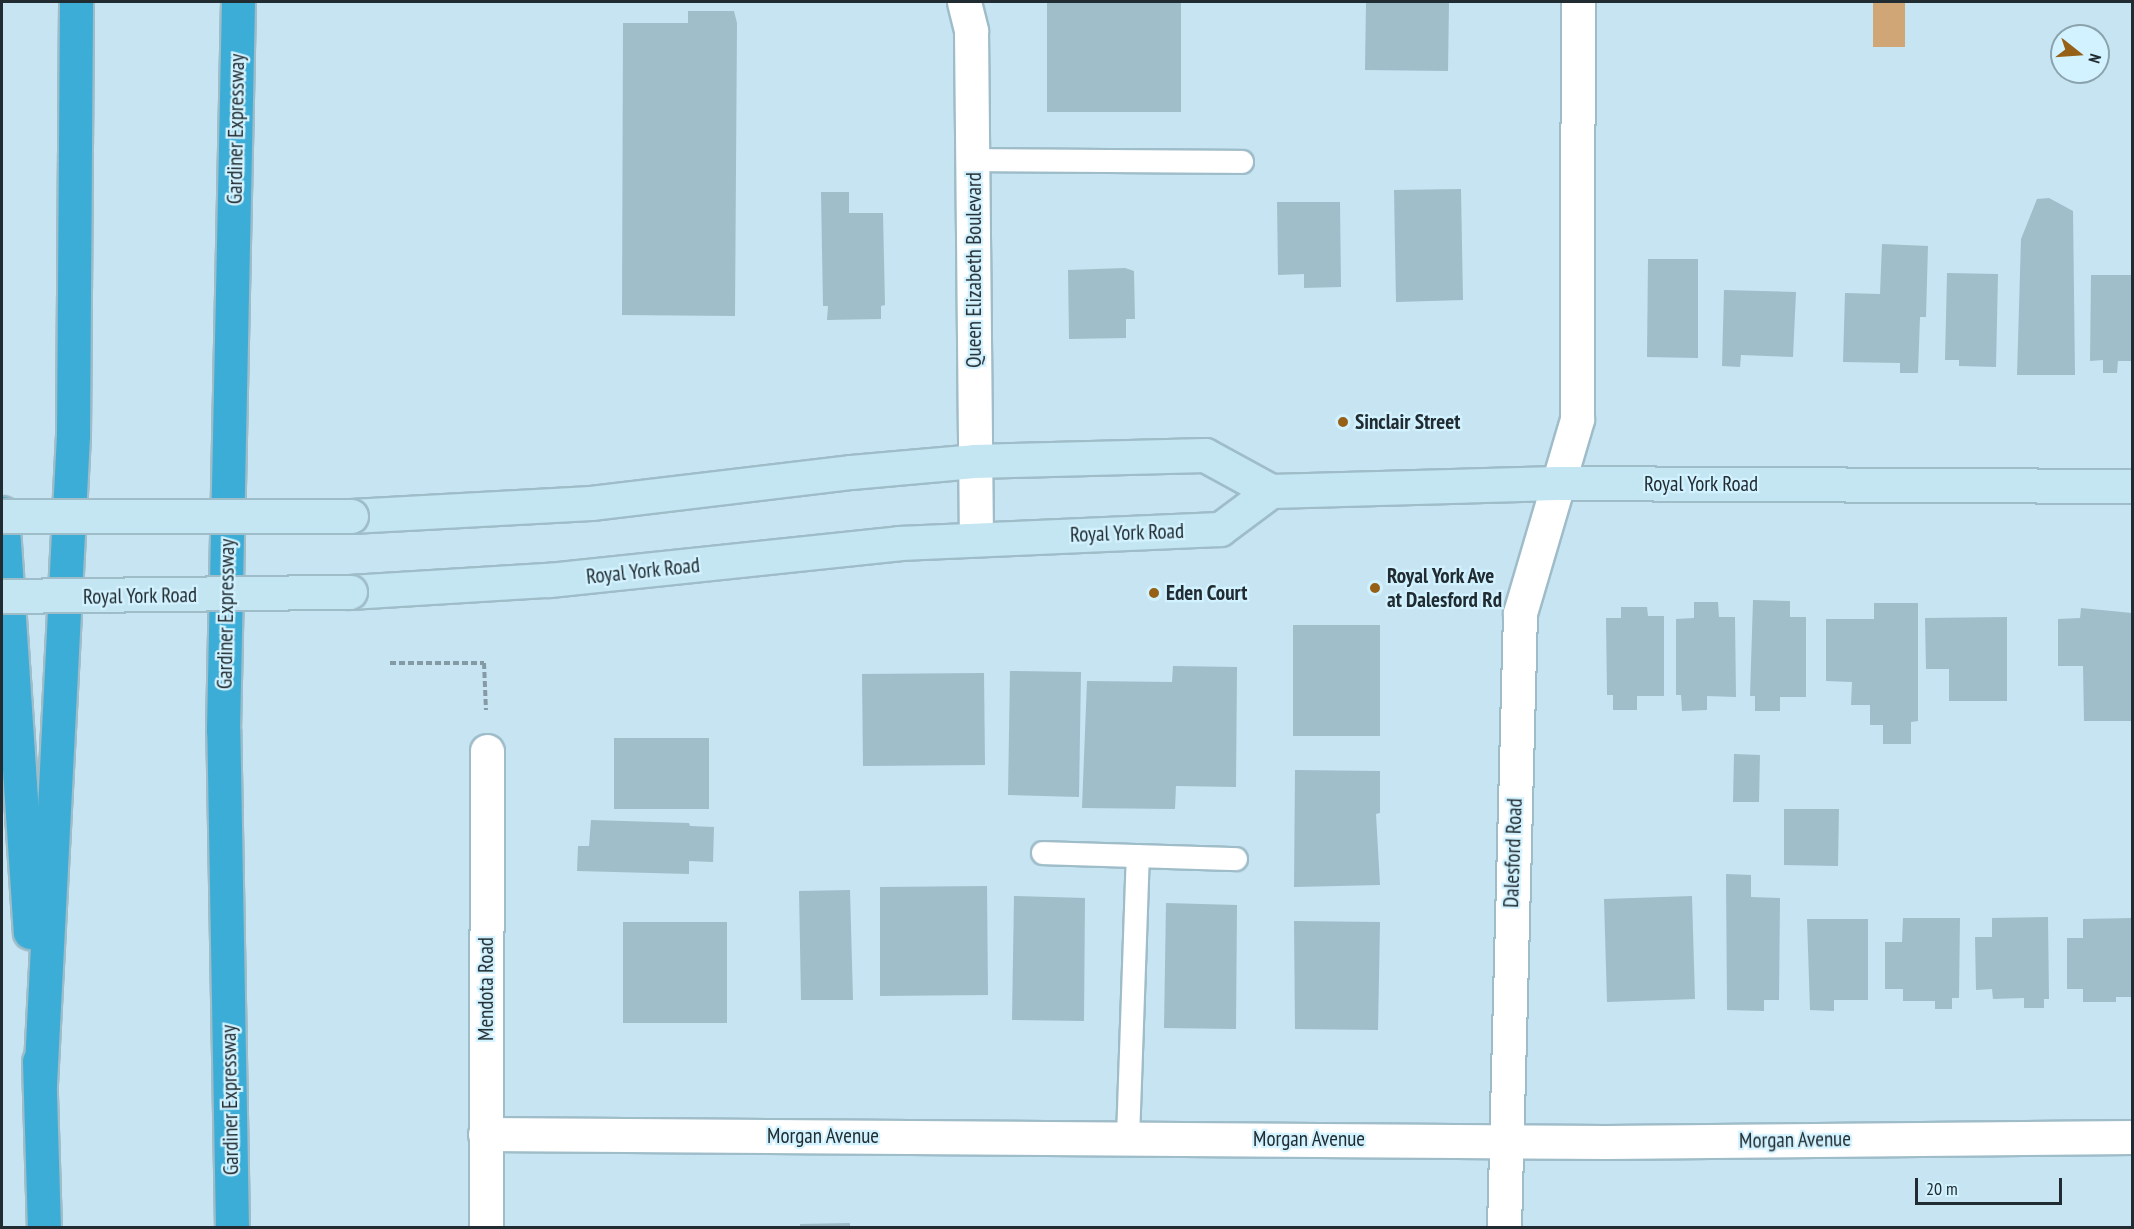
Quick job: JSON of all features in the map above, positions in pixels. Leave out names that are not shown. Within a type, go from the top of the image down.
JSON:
[{"type":"highway","points":[[40,1084],[72,435],[76,2]]},
{"type":"highway","name":"Gardiner Expressway","points":[[232,1227],[223,730],[238,2]]},
{"type":"highway","points":[[2,515],[40,1084],[44,1227]]},
{"type":"main road","points":[[2,515],[351,516],[591,503],[851,471],[975,461],[1204,455],[1270,491]]},
{"type":"main road","name":"Royal York Road","points":[[2,596],[350,592],[549,580],[899,543],[1220,529],[1270,491],[1557,483],[2133,486]]},
{"type":"street","name":"Queen Elizabeth Boulevard","points":[[964,2],[971,31],[976,539]]},
{"type":"street","points":[[1557,483],[1577,419],[1579,392],[1578,2]]},
{"type":"street","name":"Dalesford Road","points":[[1504,1227],[1520,613],[1557,483]]},
{"type":"street","name":"Mendota Road","points":[[486,1227],[487,752]]},
{"type":"street","name":"Morgan Avenue","points":[[485,1134],[1505,1141],[2133,1137]]},
{"type":"lane","points":[[973,160],[1242,162]]},
{"type":"lane","points":[[1042,853],[1236,859]]},
{"type":"lane","points":[[1128,1138],[1138,856]]},
{"type":"path","points":[[390,663],[484,663]]},
{"type":"shaded area","points":[[1873,2],[1905,2],[1905,47],[1873,47]]},
{"type":"building","points":[[1047,2],[1181,2],[1181,112],[1047,112]]},
{"type":"building","points":[[1366,2],[1449,2],[1448,71],[1365,70]]},
{"type":"building","points":[[688,11],[734,11],[737,23],[735,316],[622,315],[623,23],[688,23]]},
{"type":"building","points":[[1461,189],[1463,300],[1396,302],[1394,190]]},
{"type":"building","points":[[821,192],[849,192],[849,213],[883,213],[885,305],[881,306],[881,319],[827,320],[828,306],[823,306]]},
{"type":"building","points":[[2049,198],[2073,211],[2075,375],[2017,375],[2021,239],[2037,199]]},
{"type":"building","points":[[1277,202],[1340,202],[1341,287],[1304,288],[1304,274],[1278,275]]},
{"type":"building","points":[[1882,244],[1928,246],[1926,317],[1920,317],[1918,373],[1900,373],[1900,363],[1843,362],[1845,293],[1880,294]]},
{"type":"building","points":[[1648,259],[1698,259],[1698,358],[1647,357]]},
{"type":"building","points":[[1125,268],[1134,271],[1135,319],[1126,319],[1126,338],[1069,339],[1068,270]]},
{"type":"building","points":[[1947,273],[1998,274],[1996,367],[1959,366],[1959,360],[1945,360]]},
{"type":"building","points":[[2091,275],[2132,275],[2132,361],[2118,361],[2117,373],[2103,373],[2103,360],[2090,361]]},
{"type":"building","points":[[1724,290],[1796,292],[1793,357],[1741,355],[1740,367],[1722,366]]},
{"type":"building","points":[[1753,600],[1790,601],[1790,617],[1806,617],[1806,697],[1780,697],[1780,711],[1755,711],[1755,696],[1750,696]]},
{"type":"building","points":[[1694,602],[1718,602],[1719,617],[1735,617],[1736,697],[1707,696],[1707,710],[1682,711],[1681,695],[1676,695],[1676,619],[1694,618]]},
{"type":"building","points":[[1874,603],[1918,603],[1918,721],[1911,722],[1911,744],[1883,744],[1883,725],[1870,725],[1870,705],[1851,705],[1852,682],[1826,681],[1826,619],[1874,619]]},
{"type":"building","points":[[1621,607],[1647,607],[1648,616],[1664,616],[1664,696],[1637,696],[1637,710],[1613,710],[1613,695],[1607,695],[1606,618],[1621,618]]},
{"type":"building","points":[[2081,608],[2132,613],[2132,721],[2084,721],[2083,666],[2058,666],[2058,619],[2080,618]]},
{"type":"building","points":[[2007,617],[2007,701],[1949,701],[1949,669],[1926,669],[1925,618]]},
{"type":"building","points":[[1293,625],[1380,625],[1380,736],[1293,736]]},
{"type":"building","points":[[1173,666],[1237,667],[1236,787],[1176,786],[1175,809],[1082,808],[1087,681],[1172,682]]},
{"type":"building","points":[[1010,671],[1081,672],[1079,797],[1008,795]]},
{"type":"building","points":[[984,673],[985,765],[863,766],[862,674]]},
{"type":"building","points":[[614,738],[709,738],[709,809],[614,809]]},
{"type":"building","points":[[1734,754],[1760,755],[1759,802],[1733,802]]},
{"type":"building","points":[[1295,770],[1380,771],[1380,813],[1376,814],[1380,885],[1294,887]]},
{"type":"building","points":[[1784,809],[1839,809],[1838,866],[1784,865]]},
{"type":"building","points":[[591,820],[689,823],[690,826],[714,827],[713,862],[689,861],[689,874],[577,871],[578,846],[589,846]]},
{"type":"building","points":[[1726,874],[1751,875],[1751,897],[1780,898],[1779,1000],[1764,1000],[1764,1011],[1727,1010]]},
{"type":"building","points":[[987,886],[988,995],[880,996],[880,887]]},
{"type":"building","points":[[850,890],[853,1000],[801,1000],[799,891]]},
{"type":"building","points":[[1014,896],[1085,898],[1084,1021],[1012,1020]]},
{"type":"building","points":[[1692,896],[1695,999],[1607,1002],[1604,899]]},
{"type":"building","points":[[1166,903],[1237,905],[1236,1029],[1164,1028]]},
{"type":"building","points":[[2048,917],[2049,999],[2044,999],[2044,1008],[2024,1008],[2024,998],[1993,999],[1992,989],[1976,990],[1975,937],[1992,937],[1992,918]]},
{"type":"building","points":[[1903,918],[1960,918],[1959,998],[1952,998],[1952,1009],[1935,1009],[1935,1001],[1903,1001],[1903,989],[1885,989],[1885,942],[1902,942]]},
{"type":"building","points":[[2132,918],[2132,997],[2116,997],[2116,1002],[2083,1002],[2083,989],[2067,989],[2067,938],[2083,938],[2083,919]]},
{"type":"building","points":[[1807,919],[1868,919],[1868,1000],[1834,1000],[1834,1011],[1810,1010]]},
{"type":"building","points":[[1294,921],[1380,922],[1378,1030],[1295,1029]]},
{"type":"building","points":[[623,922],[727,922],[727,1023],[623,1023]]},
{"type":"building","points":[[850,1223],[850,1228],[800,1228],[800,1224]]},
{"type":"place","name":"Sinclair Street","points":[[1343,422]]},
{"type":"place","name":"Royal York Ave at Dalesford Rd","points":[[1375,588]]},
{"type":"place","name":"Eden Court","points":[[1154,593]]}]
